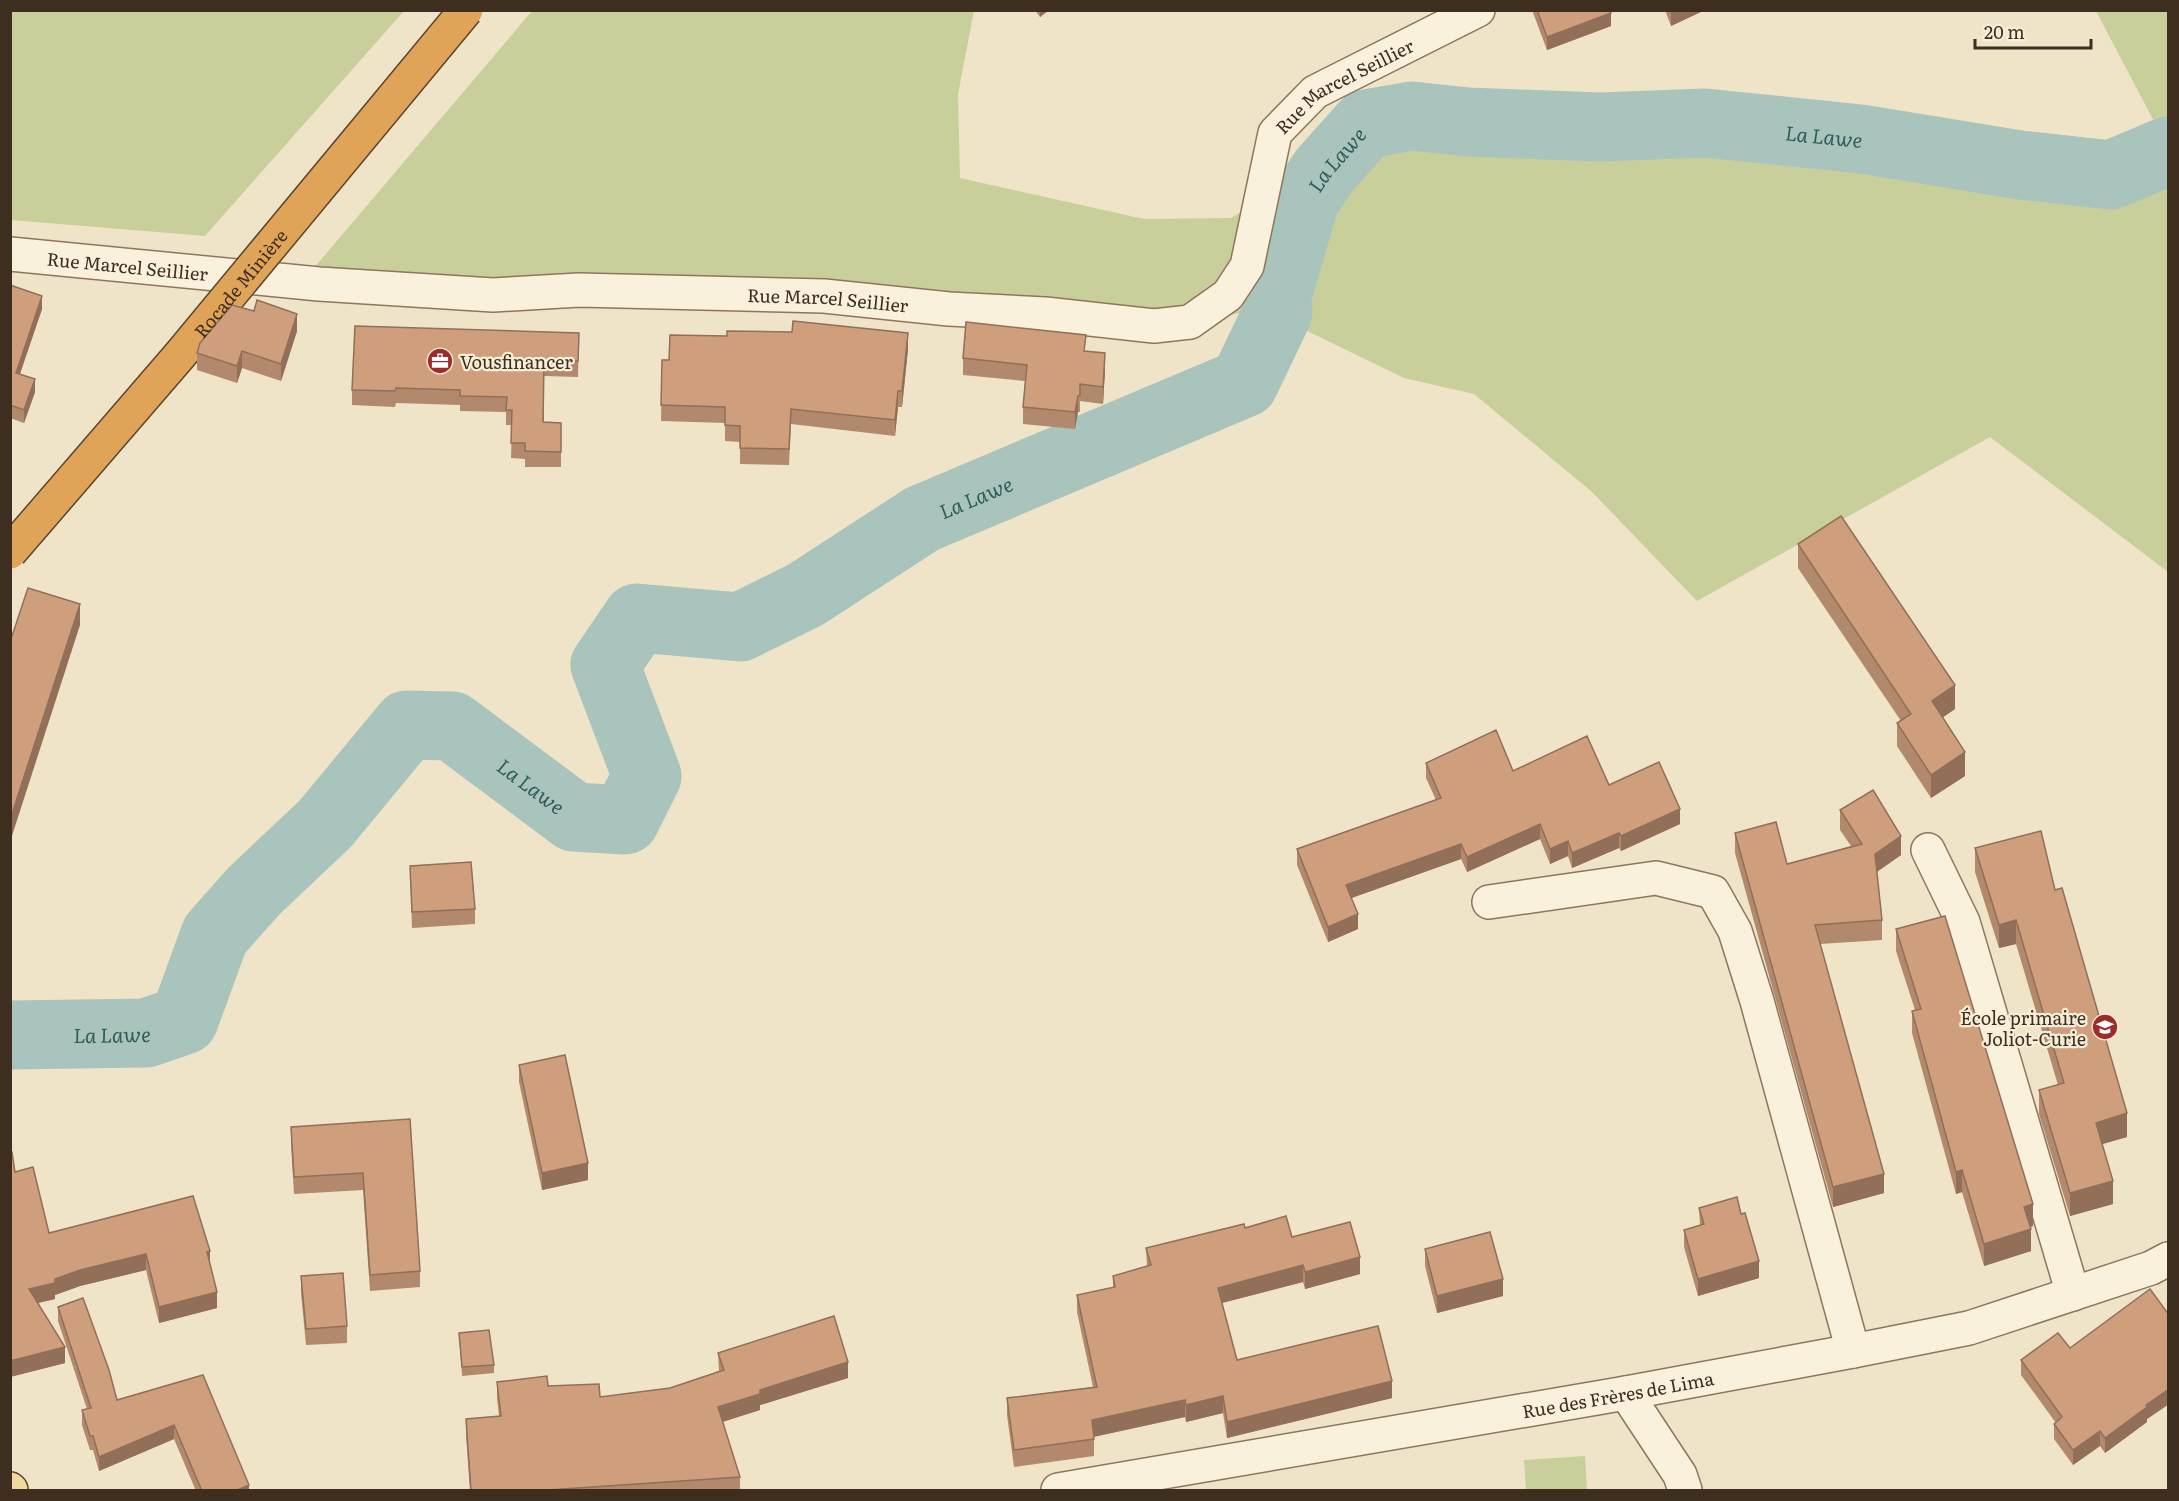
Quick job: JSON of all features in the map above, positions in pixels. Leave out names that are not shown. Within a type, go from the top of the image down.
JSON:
[{"type":"highway","name":"Rocade Minière","points":[[10,552],[180,355],[466,10]]},
{"type":"street","name":"Rue Marcel Seillier","points":[[10,254],[319,284],[493,295],[579,290],[824,296],[949,309],[1045,314],[1154,326],[1190,322],[1228,295],[1247,266],[1275,133],[1315,92],[1478,10]]},
{"type":"street","points":[[1928,850],[1963,922],[2073,1294]]},
{"type":"street","points":[[1489,902],[1656,878],[1713,892],[1736,931],[1853,1351]]},
{"type":"street","name":"Rue des Frères de Lima","points":[[1058,1491],[1626,1393],[1969,1328],[2151,1268],[2169,1259]]},
{"type":"street","points":[[1626,1393],[1680,1475],[1685,1491]]},
{"type":"green space","points":[[10,11],[404,11],[205,236],[11,220]]},
{"type":"green space","points":[[532,11],[974,11],[958,94],[960,178],[1144,219],[1231,218],[1260,201],[1305,200],[1324,171],[1366,124],[1412,116],[1468,122],[1600,127],[1705,123],[1861,139],[2020,165],[2111,175],[2168,151],[2168,572],[1990,437],[1697,601],[1592,492],[1474,394],[1404,378],[1262,309],[1190,322],[313,269]]},
{"type":"green space","points":[[2096,11],[2168,11],[2168,148]]},
{"type":"green space","points":[[1585,1456],[1587,1490],[1526,1490],[1524,1460]]},
{"type":"building","points":[[1537,10],[1610,10],[1611,13],[1547,37]]},
{"type":"building","points":[[10,285],[42,296],[16,373],[35,379],[24,410],[10,405]]},
{"type":"building","points":[[257,300],[297,314],[281,364],[242,351],[237,366],[197,353],[200,343],[232,305],[254,311]]},
{"type":"building","points":[[793,321],[908,333],[902,391],[898,391],[895,420],[791,409],[789,449],[740,448],[740,426],[725,425],[725,407],[661,405],[662,360],[669,360],[670,335],[727,336],[727,331],[792,332]]},
{"type":"building","points":[[966,322],[1086,335],[1084,351],[1105,353],[1103,387],[1080,384],[1080,395],[1075,412],[1023,407],[1027,365],[963,358]]},
{"type":"building","points":[[355,326],[579,333],[578,361],[544,361],[543,422],[561,423],[561,452],[525,451],[525,443],[511,443],[512,410],[506,410],[507,397],[460,396],[460,390],[396,388],[395,391],[352,390]]},
{"type":"building","points":[[1841,516],[1955,685],[1932,701],[1965,752],[1931,775],[1897,723],[1911,714],[1798,544]]},
{"type":"building","points":[[28,588],[80,604],[10,820],[10,642]]},
{"type":"building","points":[[1496,730],[1513,771],[1587,736],[1609,785],[1659,762],[1680,809],[1621,836],[1619,833],[1572,853],[1568,841],[1550,849],[1540,824],[1467,857],[1461,844],[1346,885],[1358,914],[1328,927],[1297,849],[1441,798],[1426,763]]},
{"type":"building","points":[[1873,790],[1901,836],[1875,854],[1882,920],[1815,925],[1884,1174],[1833,1187],[1735,833],[1776,822],[1787,864],[1862,844],[1840,810]]},
{"type":"building","points":[[2041,831],[2055,890],[2062,888],[2127,1113],[2096,1123],[2113,1181],[2070,1193],[2039,1090],[2064,1083],[2016,920],[1999,925],[1975,848]]},
{"type":"building","points":[[471,862],[475,909],[412,912],[410,866]]},
{"type":"building","points":[[1945,916],[2033,1204],[2024,1207],[2031,1229],[1984,1244],[1962,1170],[1956,1172],[1912,1011],[1921,1009],[1896,929]]},
{"type":"building","points":[[565,1055],[588,1163],[542,1173],[519,1065]]},
{"type":"building","points":[[410,1119],[420,1271],[370,1275],[363,1173],[294,1177],[291,1127]]},
{"type":"building","points":[[10,1152],[12,1152],[15,1172],[33,1167],[49,1233],[193,1196],[210,1251],[207,1252],[217,1292],[159,1307],[146,1254],[80,1270],[55,1279],[55,1283],[29,1289],[65,1347],[10,1361]]},
{"type":"building","points":[[1737,1197],[1741,1214],[1745,1213],[1759,1261],[1698,1279],[1684,1230],[1704,1224],[1699,1208]]},
{"type":"building","points":[[1286,1216],[1292,1237],[1350,1222],[1360,1257],[1305,1272],[1303,1265],[1218,1288],[1237,1360],[1378,1326],[1392,1381],[1227,1422],[1223,1396],[1186,1405],[1185,1400],[1092,1420],[1094,1439],[1014,1450],[1007,1398],[1097,1387],[1077,1295],[1115,1287],[1113,1276],[1151,1265],[1146,1248],[1244,1224],[1245,1228]]},
{"type":"building","points":[[1490,1232],[1503,1279],[1437,1296],[1425,1249]]},
{"type":"building","points":[[343,1273],[347,1326],[306,1329],[301,1276]]},
{"type":"building","points":[[2150,1289],[2169,1315],[2169,1389],[2105,1438],[2100,1431],[2073,1450],[2054,1424],[2062,1417],[2021,1360],[2058,1333],[2070,1348]]},
{"type":"building","points":[[83,1298],[109,1370],[117,1400],[203,1375],[249,1485],[235,1491],[202,1491],[174,1425],[99,1457],[82,1410],[91,1408],[58,1307]]},
{"type":"building","points":[[834,1316],[848,1362],[760,1390],[760,1394],[718,1407],[740,1477],[533,1491],[471,1491],[466,1419],[501,1416],[497,1382],[547,1376],[548,1386],[599,1384],[600,1397],[670,1388],[724,1370],[718,1353]]},
{"type":"building","points":[[489,1330],[494,1365],[462,1367],[459,1333]]},
{"type":"waterway","name":"La Lawe","points":[[10,1035],[146,1033],[184,1020],[215,935],[254,891],[325,824],[407,725],[452,726],[574,817],[625,820],[647,776],[605,665],[637,618],[740,627],[805,595],[922,519],[1244,383],[1278,312],[1276,299],[1305,200],[1324,171],[1366,124],[1412,116],[1468,122],[1600,127],[1705,123],[1861,139],[2020,165],[2111,175],[2168,151]]},
{"type":"place","name":"Vousfinancer","points":[[440,361]]},
{"type":"place","name":"École primaire Joliot-Curie","points":[[2105,1027]]}]
